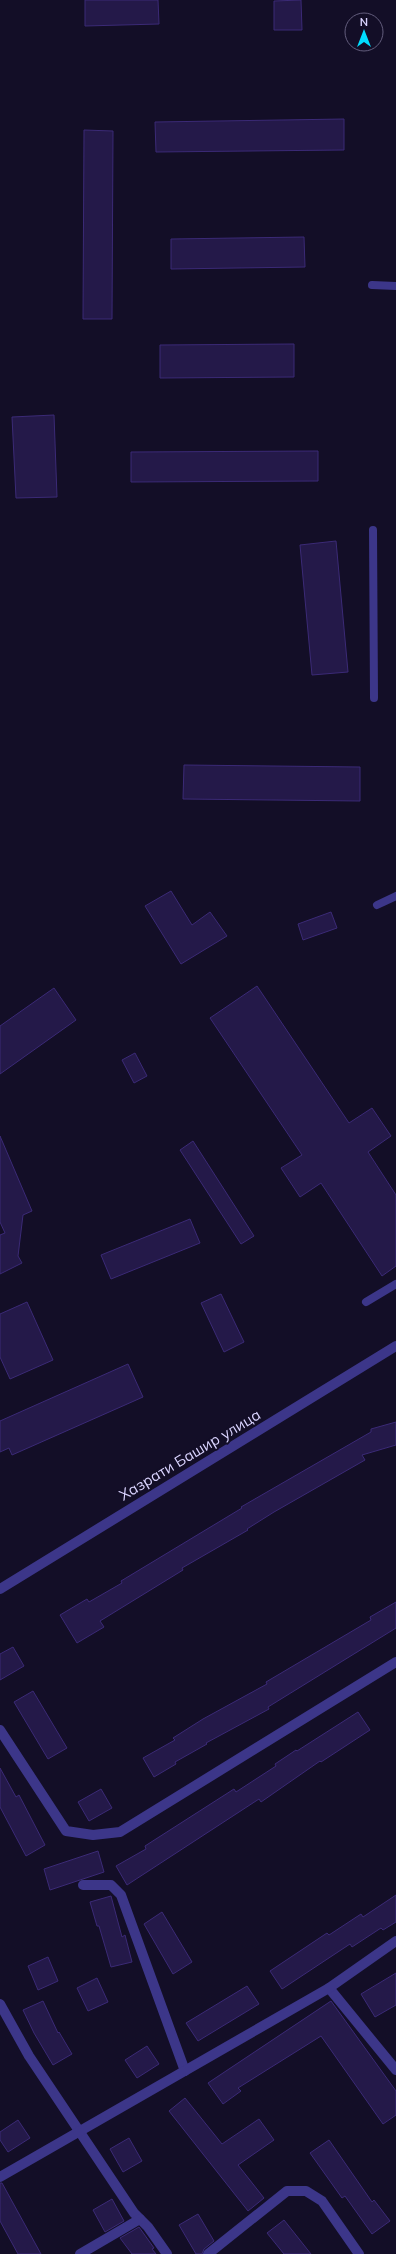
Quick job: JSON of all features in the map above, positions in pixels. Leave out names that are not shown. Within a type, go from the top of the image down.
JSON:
[{"type":"street","name":"Хазрати Башир улица","points":[[0,1589],[396,1346]]},
{"type":"street","points":[[0,1730],[66,1831],[93,1834],[120,1832],[396,1662]]},
{"type":"street","points":[[82,1885],[111,1885],[121,1895],[185,2071]]},
{"type":"street","points":[[0,2177],[329,1988],[396,1941]]},
{"type":"street","points":[[329,1988],[396,2070]]},
{"type":"street","points":[[0,2004],[29,2056],[81,2131],[134,2213],[167,2254]]},
{"type":"street","points":[[208,2254],[287,2191],[306,2191],[322,2201],[359,2254]]},
{"type":"street","points":[[80,2254],[140,2219]]},
{"type":"lane","points":[[372,285],[396,286]]},
{"type":"lane","points":[[373,530],[374,698]]},
{"type":"lane","points":[[377,905],[396,896]]},
{"type":"lane","points":[[366,1302],[396,1284]]},
{"type":"building","points":[[85,0],[158,0],[159,24],[85,26]]},
{"type":"building","points":[[301,0],[302,30],[274,30],[274,1]]},
{"type":"building","points":[[344,119],[344,150],[156,152],[155,122]]},
{"type":"building","points":[[84,130],[113,131],[112,319],[83,319]]},
{"type":"building","points":[[304,237],[305,267],[171,269],[171,239]]},
{"type":"building","points":[[294,344],[294,377],[160,378],[160,345]]},
{"type":"building","points":[[54,415],[57,497],[16,498],[12,417]]},
{"type":"building","points":[[318,451],[318,481],[131,482],[131,452]]},
{"type":"building","points":[[336,541],[348,672],[312,675],[300,545]]},
{"type":"building","points":[[184,765],[360,767],[360,801],[183,799]]},
{"type":"building","points":[[171,891],[192,925],[210,912],[227,936],[181,964],[145,906]]},
{"type":"building","points":[[331,912],[337,928],[303,940],[298,924]]},
{"type":"building","points":[[257,986],[349,1123],[372,1108],[391,1136],[368,1152],[396,1195],[396,1266],[382,1276],[321,1183],[300,1197],[281,1168],[302,1155],[210,1018]]},
{"type":"building","points":[[54,988],[76,1020],[0,1074],[0,1026]]},
{"type":"building","points":[[135,1053],[147,1076],[134,1083],[122,1060]]},
{"type":"building","points":[[0,1136],[32,1211],[23,1215],[18,1256],[22,1263],[0,1274],[0,1235],[5,1233],[0,1222]]},
{"type":"building","points":[[193,1141],[254,1236],[241,1244],[180,1150]]},
{"type":"building","points":[[190,1219],[200,1243],[111,1279],[101,1255]]},
{"type":"building","points":[[221,1294],[244,1342],[224,1352],[201,1303]]},
{"type":"building","points":[[27,1302],[53,1360],[10,1379],[0,1357],[0,1314]]},
{"type":"building","points":[[128,1364],[143,1397],[12,1455],[9,1448],[0,1452],[0,1421]]},
{"type":"building","points":[[396,1422],[396,1445],[362,1455],[365,1460],[274,1512],[247,1529],[248,1530],[182,1568],[183,1570],[100,1621],[104,1627],[77,1643],[60,1615],[87,1599],[89,1602],[122,1583],[121,1581],[242,1508],[241,1507],[371,1432],[371,1429]]},
{"type":"building","points":[[396,1602],[396,1628],[268,1707],[269,1709],[206,1743],[207,1744],[175,1762],[176,1764],[154,1777],[143,1758],[175,1740],[173,1738],[203,1719],[267,1684],[266,1682],[371,1620],[370,1617]]},
{"type":"building","points":[[13,1647],[24,1666],[0,1680],[0,1654]]},
{"type":"building","points":[[33,1691],[67,1748],[48,1759],[14,1702]]},
{"type":"building","points":[[358,1712],[370,1730],[321,1762],[320,1761],[261,1802],[259,1799],[127,1885],[116,1866],[146,1849],[145,1846],[234,1789],[236,1792],[276,1766],[275,1764],[296,1750],[297,1751]]},
{"type":"building","points":[[0,1768],[16,1797],[19,1795],[45,1845],[26,1856],[0,1807]]},
{"type":"building","points":[[101,1789],[112,1808],[89,1821],[78,1802]]},
{"type":"building","points":[[98,1851],[104,1872],[50,1890],[44,1869]]},
{"type":"building","points":[[396,1895],[396,1922],[383,1930],[381,1928],[352,1947],[350,1944],[282,1989],[270,1971],[327,1933],[329,1935],[361,1914],[363,1917]]},
{"type":"building","points":[[111,1896],[122,1937],[125,1935],[132,1962],[111,1967],[90,1902]]},
{"type":"building","points":[[162,1912],[192,1962],[173,1974],[144,1924]]},
{"type":"building","points":[[48,1957],[58,1981],[38,1990],[28,1966]]},
{"type":"building","points":[[396,1973],[396,2005],[375,2017],[361,1994]]},
{"type":"building","points":[[97,1978],[108,2002],[88,2011],[77,1988]]},
{"type":"building","points":[[247,1986],[259,2004],[198,2041],[186,2023]]},
{"type":"building","points":[[43,2001],[58,2033],[59,2032],[72,2054],[53,2065],[34,2033],[23,2010]]},
{"type":"building","points":[[331,2001],[396,2091],[396,2115],[383,2124],[321,2036],[238,2088],[241,2091],[223,2104],[208,2083]]},
{"type":"building","points":[[147,2046],[159,2064],[137,2078],[125,2060]]},
{"type":"building","points":[[185,2098],[222,2144],[259,2119],[274,2140],[238,2165],[264,2198],[248,2211],[169,2111]]},
{"type":"building","points":[[18,2120],[30,2138],[8,2152],[0,2140],[0,2132]]},
{"type":"building","points":[[129,2138],[142,2161],[123,2172],[110,2149]]},
{"type":"building","points":[[329,2140],[372,2202],[374,2200],[390,2221],[372,2234],[345,2196],[342,2198],[310,2153]]},
{"type":"building","points":[[0,2183],[2,2183],[41,2254],[18,2254],[0,2221]]},
{"type":"building","points":[[112,2199],[124,2221],[105,2232],[93,2210]]},
{"type":"building","points":[[198,2214],[214,2241],[204,2249],[202,2254],[196,2254],[179,2225]]},
{"type":"building","points":[[284,2220],[311,2254],[284,2254],[267,2233]]},
{"type":"building","points":[[139,2227],[154,2248],[152,2249],[156,2254],[132,2254],[120,2238]]}]
